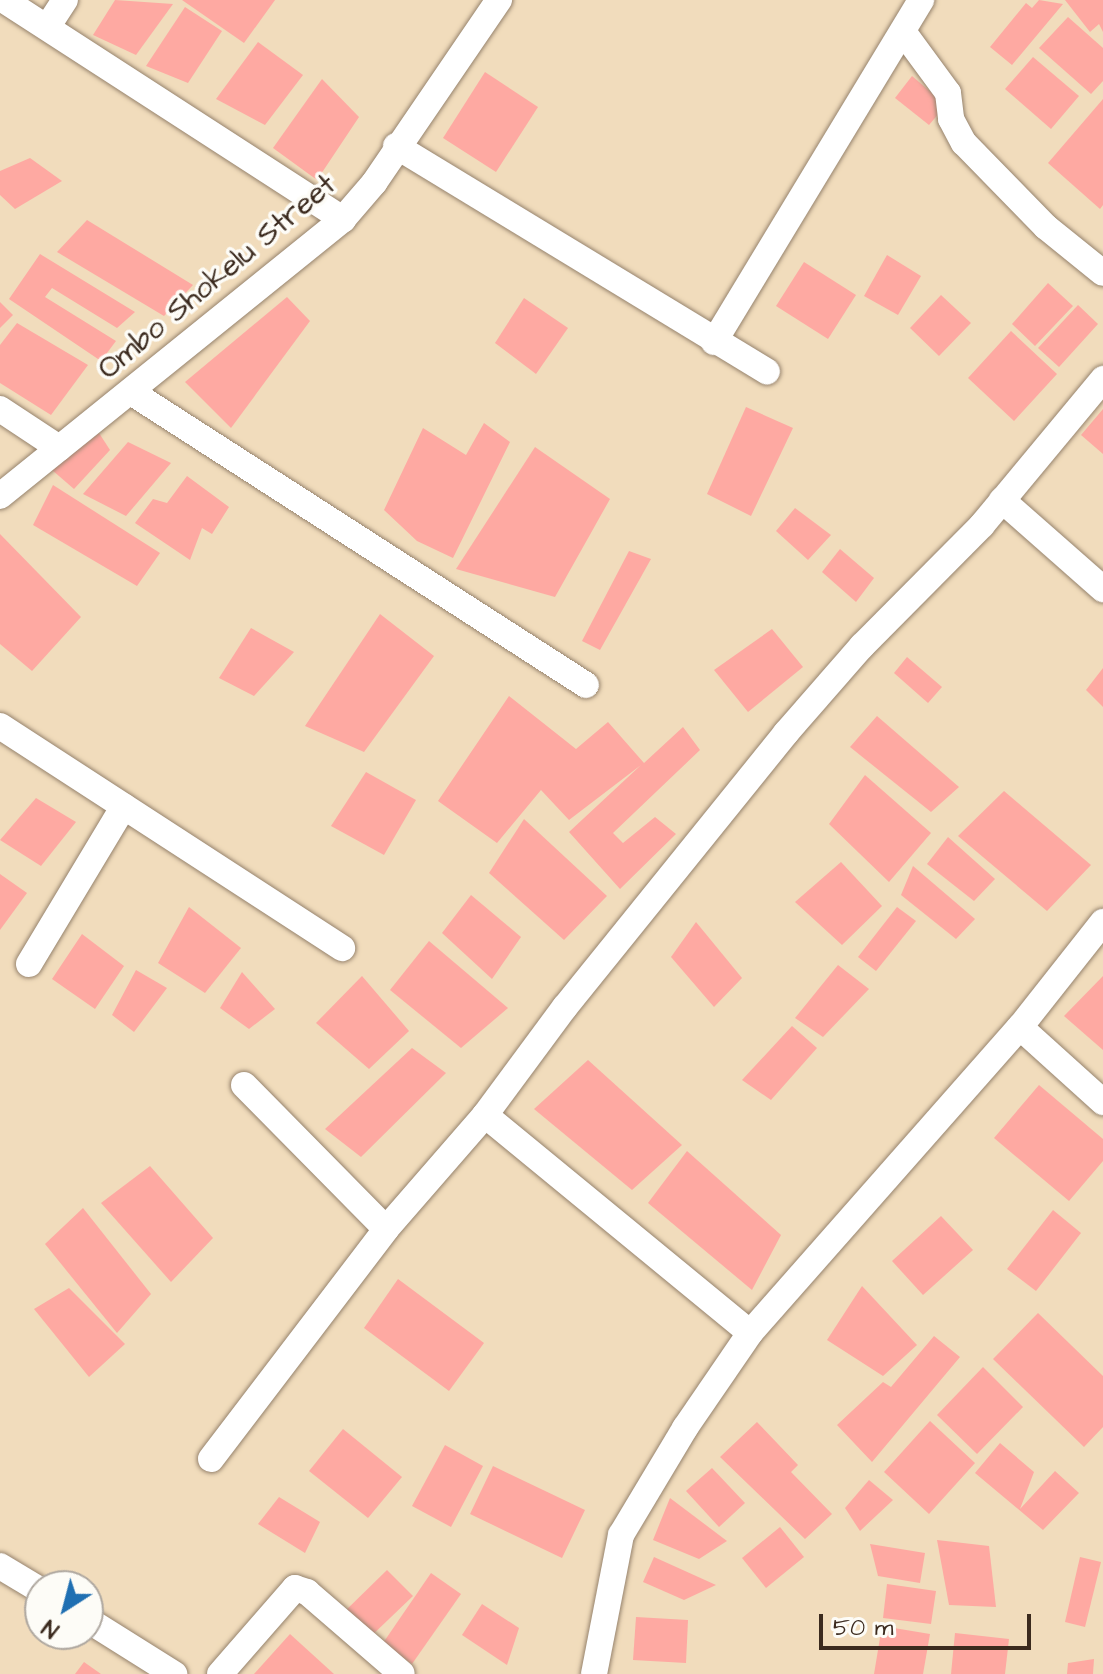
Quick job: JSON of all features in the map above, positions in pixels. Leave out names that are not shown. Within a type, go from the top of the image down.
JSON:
[{"type":"street","points":[[4,0],[343,219]]},
{"type":"street","points":[[48,26],[65,0]]},
{"type":"street","name":"Ombo Shokelu Street","points":[[0,496],[343,219],[374,183],[396,146],[499,0]]},
{"type":"street","points":[[714,342],[904,33],[921,0]]},
{"type":"street","points":[[904,33],[948,93],[951,119],[964,143],[1046,227],[1103,273]]},
{"type":"street","points":[[396,146],[767,372]]},
{"type":"street","points":[[211,1459],[386,1229],[485,1115],[565,1007],[786,733],[1002,500],[1103,379]]},
{"type":"street","points":[[131,392],[586,685]]},
{"type":"street","points":[[0,409],[59,448]]},
{"type":"street","points":[[1002,500],[1103,589]]},
{"type":"street","points":[[0,726],[342,948]]},
{"type":"street","points":[[29,964],[124,806]]},
{"type":"street","points":[[594,1674],[621,1535],[750,1333],[1020,1027],[1103,922]]},
{"type":"street","points":[[1020,1027],[1103,1102]]},
{"type":"street","points":[[244,1085],[386,1229]]},
{"type":"street","points":[[485,1115],[750,1333]]},
{"type":"street","points":[[0,1566],[24,1580]]},
{"type":"street","points":[[220,1674],[295,1588],[307,1592],[402,1674]]},
{"type":"street","points":[[104,1630],[174,1674]]},
{"type":"building","points":[[115,0],[173,4],[136,55],[93,35]]},
{"type":"building","points":[[182,0],[275,0],[244,43]]},
{"type":"building","points":[[1039,0],[1063,4],[1012,65],[990,47],[1026,3],[1032,8]]},
{"type":"building","points":[[1065,0],[1103,0],[1103,32],[1099,24],[1090,32]]},
{"type":"building","points":[[185,7],[222,31],[188,83],[146,66]]},
{"type":"building","points":[[1068,17],[1103,48],[1103,81],[1091,94],[1039,48]]},
{"type":"building","points":[[258,42],[303,75],[265,125],[216,99]]},
{"type":"building","points":[[1033,57],[1079,96],[1051,129],[1005,89]]},
{"type":"building","points":[[485,72],[538,107],[496,172],[443,138]]},
{"type":"building","points":[[912,76],[946,105],[929,125],[895,98]]},
{"type":"building","points":[[322,79],[359,117],[317,180],[273,148]]},
{"type":"building","points":[[1103,99],[1103,205],[1100,209],[1048,163]]},
{"type":"building","points":[[30,158],[62,181],[15,209],[0,195],[0,171]]},
{"type":"building","points":[[87,220],[193,285],[164,316],[57,252]]},
{"type":"building","points":[[40,254],[135,312],[117,328],[52,288],[45,297],[116,341],[101,361],[9,299]]},
{"type":"building","points":[[887,255],[921,276],[898,315],[864,296]]},
{"type":"building","points":[[804,262],[856,295],[828,339],[776,306]]},
{"type":"building","points":[[1048,283],[1073,306],[1035,346],[1012,324]]},
{"type":"building","points":[[941,295],[971,323],[939,356],[910,328]]},
{"type":"building","points":[[287,297],[310,321],[231,428],[185,382]]},
{"type":"building","points":[[524,298],[568,328],[536,374],[495,343]]},
{"type":"building","points":[[0,302],[13,315],[0,328]]},
{"type":"building","points":[[1078,305],[1098,324],[1059,367],[1038,348]]},
{"type":"building","points":[[17,323],[88,365],[51,415],[0,383],[0,345]]},
{"type":"building","points":[[1011,331],[1057,374],[1014,421],[968,378]]},
{"type":"building","points":[[746,407],[793,428],[751,516],[707,494]]},
{"type":"building","points":[[1103,409],[1103,454],[1081,435]]},
{"type":"building","points":[[484,423],[510,442],[453,558],[417,541],[384,510],[423,428],[466,455]]},
{"type":"building","points":[[99,433],[110,450],[74,489],[52,470]]},
{"type":"building","points":[[128,442],[171,463],[126,516],[83,494]]},
{"type":"building","points":[[535,447],[610,499],[555,597],[456,569]]},
{"type":"building","points":[[187,476],[229,507],[212,534],[202,528],[190,560],[135,523],[153,499],[167,503]]},
{"type":"building","points":[[53,485],[160,553],[137,586],[33,525]]},
{"type":"building","points":[[795,508],[831,535],[808,560],[776,531]]},
{"type":"building","points":[[0,534],[81,617],[32,671],[0,644]]},
{"type":"building","points":[[840,549],[874,578],[856,602],[822,572]]},
{"type":"building","points":[[629,551],[651,559],[600,650],[582,641]]},
{"type":"building","points":[[380,614],[434,656],[364,752],[305,726]]},
{"type":"building","points":[[251,628],[294,652],[254,696],[219,678]]},
{"type":"building","points":[[772,629],[803,667],[748,712],[714,670]]},
{"type":"building","points":[[907,657],[942,687],[928,703],[894,673]]},
{"type":"building","points":[[1103,668],[1103,707],[1086,690]]},
{"type":"building","points":[[509,696],[576,749],[608,722],[644,763],[683,727],[700,750],[613,833],[623,843],[655,817],[676,834],[620,889],[569,832],[641,765],[569,820],[541,790],[497,843],[438,801]]},
{"type":"building","points":[[877,716],[959,787],[931,812],[850,747]]},
{"type":"building","points":[[366,772],[416,800],[384,855],[331,826]]},
{"type":"building","points":[[865,775],[931,833],[889,882],[829,824]]},
{"type":"building","points":[[1004,791],[1091,865],[1047,911],[958,836]]},
{"type":"building","points":[[36,798],[76,822],[41,866],[0,840]]},
{"type":"building","points":[[524,819],[607,896],[564,940],[489,873]]},
{"type":"building","points":[[948,837],[995,879],[974,901],[927,864]]},
{"type":"building","points":[[841,862],[882,906],[842,945],[795,902]]},
{"type":"building","points":[[913,866],[975,919],[956,939],[901,895]]},
{"type":"building","points":[[0,874],[27,893],[0,930]]},
{"type":"building","points":[[471,895],[521,937],[492,979],[442,933]]},
{"type":"building","points":[[189,907],[241,948],[205,993],[158,963]]},
{"type":"building","points":[[897,907],[916,921],[876,971],[858,957]]},
{"type":"building","points":[[696,922],[742,978],[714,1007],[671,957]]},
{"type":"building","points":[[82,934],[124,966],[95,1009],[52,979]]},
{"type":"building","points":[[429,941],[508,1008],[461,1048],[390,990]]},
{"type":"building","points":[[838,965],[869,989],[823,1037],[795,1018]]},
{"type":"building","points":[[136,970],[167,988],[134,1032],[112,1015]]},
{"type":"building","points":[[242,972],[275,1009],[249,1029],[220,1008]]},
{"type":"building","points":[[362,976],[409,1031],[369,1069],[316,1023]]},
{"type":"building","points":[[1103,976],[1103,1050],[1064,1016]]},
{"type":"building","points":[[792,1026],[817,1048],[771,1100],[742,1080]]},
{"type":"building","points":[[412,1048],[446,1073],[361,1157],[325,1129]]},
{"type":"building","points":[[588,1060],[682,1145],[632,1190],[534,1109]]},
{"type":"building","points":[[1039,1085],[1103,1139],[1103,1161],[1069,1201],[994,1138]]},
{"type":"building","points":[[687,1151],[781,1235],[752,1290],[648,1203]]},
{"type":"building","points":[[150,1166],[213,1238],[171,1282],[101,1203]]},
{"type":"building","points":[[83,1208],[151,1294],[117,1333],[45,1244]]},
{"type":"building","points":[[1053,1210],[1081,1233],[1036,1291],[1007,1269]]},
{"type":"building","points":[[941,1216],[973,1250],[923,1295],[892,1261]]},
{"type":"building","points":[[398,1279],[484,1343],[449,1391],[364,1328]]},
{"type":"building","points":[[862,1286],[917,1345],[883,1376],[827,1340]]},
{"type":"building","points":[[69,1288],[125,1344],[89,1377],[34,1309]]},
{"type":"building","points":[[1038,1313],[1103,1376],[1103,1427],[1084,1447],[993,1359]]},
{"type":"building","points":[[934,1336],[960,1357],[872,1462],[837,1425],[883,1382],[891,1387]]},
{"type":"building","points":[[983,1367],[1023,1407],[977,1454],[937,1415]]},
{"type":"building","points":[[930,1421],[975,1463],[929,1514],[884,1472]]},
{"type":"building","points":[[757,1422],[798,1465],[791,1472],[832,1514],[805,1539],[720,1457]]},
{"type":"building","points":[[343,1429],[402,1477],[368,1518],[309,1471]]},
{"type":"building","points":[[1000,1443],[1034,1472],[1020,1509],[1055,1471],[1079,1493],[1043,1530],[975,1473]]},
{"type":"building","points":[[445,1445],[483,1466],[451,1527],[412,1506]]},
{"type":"building","points":[[493,1466],[585,1510],[562,1558],[470,1514]]},
{"type":"building","points":[[712,1468],[745,1503],[719,1527],[686,1491]]},
{"type":"building","points":[[869,1480],[893,1500],[860,1531],[845,1508]]},
{"type":"building","points":[[279,1497],[320,1522],[305,1553],[258,1524]]},
{"type":"building","points":[[670,1498],[727,1541],[699,1559],[653,1540]]},
{"type":"building","points":[[780,1527],[804,1557],[766,1588],[742,1558]]},
{"type":"building","points":[[937,1540],[989,1546],[996,1607],[949,1605]]},
{"type":"building","points":[[870,1544],[925,1553],[920,1583],[878,1576]]},
{"type":"building","points":[[654,1557],[716,1585],[684,1600],[643,1582]]},
{"type":"building","points":[[1080,1557],[1101,1562],[1085,1627],[1065,1622]]},
{"type":"building","points":[[387,1570],[413,1596],[366,1641],[341,1615]]},
{"type":"building","points":[[431,1573],[461,1594],[412,1664],[383,1643]]},
{"type":"building","points":[[887,1584],[936,1591],[931,1624],[883,1618]]},
{"type":"building","points":[[482,1604],[519,1628],[507,1665],[462,1635]]},
{"type":"building","points":[[636,1617],[688,1620],[686,1663],[633,1660]]},
{"type":"building","points":[[882,1626],[930,1634],[923,1674],[874,1674]]},
{"type":"building","points":[[955,1633],[1009,1639],[1005,1674],[951,1674]]},
{"type":"building","points":[[290,1634],[334,1674],[254,1674]]},
{"type":"building","points":[[1094,1659],[1093,1674],[1067,1674],[1068,1663]]},
{"type":"building","points":[[84,1662],[101,1674],[75,1674]]}]
